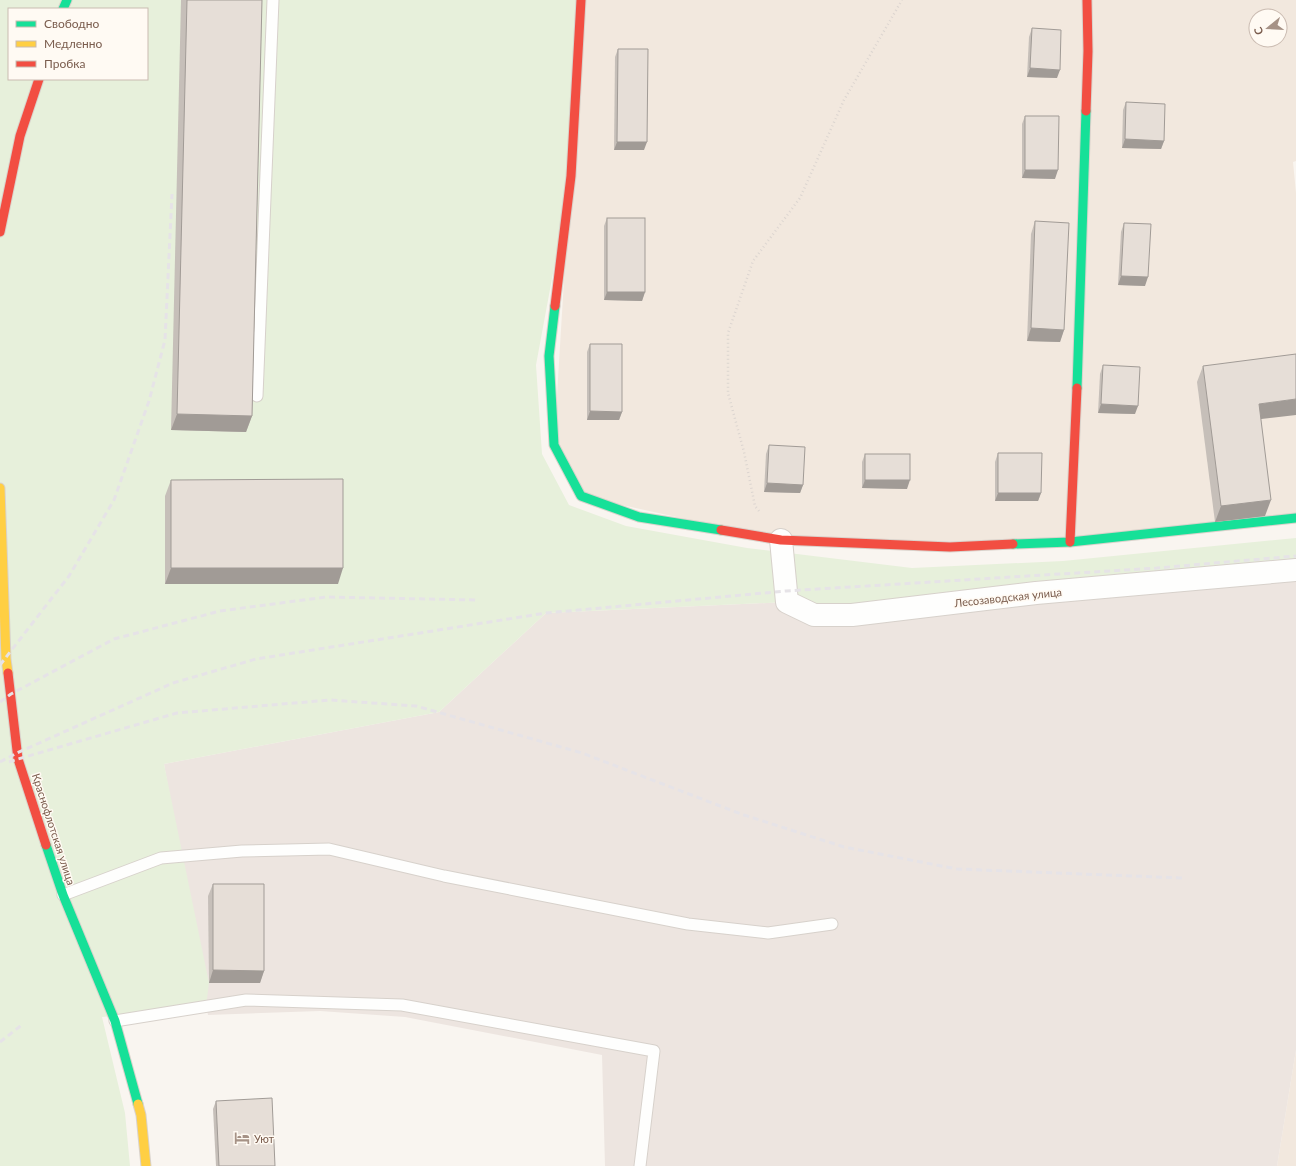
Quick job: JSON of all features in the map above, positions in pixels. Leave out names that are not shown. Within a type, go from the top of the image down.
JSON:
[{"type":"street","points":[[581,0],[571,176],[549,356],[554,445],[581,496],[639,517],[781,540],[950,546],[1070,542],[1296,518]]},
{"type":"street","points":[[1070,542],[1076,433],[1088,59],[1086,0]]},
{"type":"street","points":[[0,232],[20,136],[39,80]]},
{"type":"street","name":"Краснофлотская улица","points":[[0,488],[6,659],[18,759],[63,895],[115,1021],[141,1115],[146,1166]]},
{"type":"street","name":"Лесозаводская улица","points":[[781,540],[787,602],[814,615],[852,615],[1036,593],[1296,570]]},
{"type":"lane","points":[[257,396],[273,0]]},
{"type":"lane","points":[[63,895],[160,858],[242,851],[329,849],[444,876],[688,924],[768,933],[832,924]]},
{"type":"lane","points":[[115,1021],[246,1000],[402,1005],[654,1051],[640,1166]]},
{"type":"path","points":[[781,540],[755,506],[744,452],[728,392],[728,333],[753,261],[800,198],[844,100],[902,0]]},
{"type":"shaded area","points":[[581,0],[1296,0],[1296,161],[1293,162],[1296,193],[1296,513],[1070,542],[781,540],[581,496],[554,445]]},
{"type":"shaded area","points":[[1296,570],[1296,1050],[1277,1166],[605,1166],[602,1055],[405,1017],[320,1011],[208,1015],[164,764],[439,712],[546,613],[787,602]]},
{"type":"shaded area","points":[[1296,1050],[1296,1166],[1277,1166]]},
{"type":"green space","points":[[0,0],[581,0],[571,176],[536,365],[542,454],[569,505],[626,526],[747,548],[912,568],[1063,561],[1296,538],[1296,570],[856,615],[787,602],[546,613],[439,712],[164,764],[209,983],[206,1007],[102,1017],[125,1113],[130,1166],[0,1166]]},
{"type":"building","points":[[187,0],[262,0],[252,416],[177,414]]},
{"type":"building","points":[[1032,28],[1061,30],[1060,70],[1030,68]]},
{"type":"building","points":[[618,49],[648,49],[647,142],[617,142]]},
{"type":"building","points":[[1126,102],[1165,104],[1164,141],[1125,139]]},
{"type":"building","points":[[1025,116],[1059,116],[1058,170],[1025,170]]},
{"type":"building","points":[[607,218],[645,218],[645,292],[607,292]]},
{"type":"building","points":[[1035,221],[1069,223],[1064,330],[1031,328]]},
{"type":"building","points":[[1124,223],[1151,224],[1148,277],[1121,276]]},
{"type":"building","points":[[590,344],[622,344],[622,412],[590,411]]},
{"type":"building","points":[[1296,354],[1296,399],[1259,404],[1271,500],[1221,506],[1203,366]]},
{"type":"building","points":[[1103,365],[1140,367],[1138,406],[1101,404]]},
{"type":"building","points":[[769,445],[805,447],[803,485],[767,483]]},
{"type":"building","points":[[998,453],[1042,453],[1041,493],[998,493]]},
{"type":"building","points":[[865,454],[910,454],[910,480],[865,480]]},
{"type":"building","points":[[343,479],[343,568],[171,568],[171,480]]},
{"type":"building","points":[[213,884],[264,884],[264,971],[213,970]]},
{"type":"building","name":"Уют","points":[[272,1098],[275,1166],[219,1166],[216,1101]]},
{"type":"railway","points":[[0,665],[69,576],[114,500],[149,401],[165,340],[172,194]]},
{"type":"railway","points":[[0,762],[173,683],[256,659],[546,613],[786,591],[1157,568],[1296,556]]},
{"type":"railway","points":[[0,702],[11,694],[114,639],[220,611],[326,597],[477,600]]},
{"type":"railway","points":[[9,762],[177,713],[330,700],[416,706],[582,753],[741,814],[844,847],[957,869],[1183,878]]},
{"type":"railway","points":[[0,1042],[23,1024]]},
{"type":"traffic: fast","points":[[63,8],[67,0]]},
{"type":"traffic: fast","points":[[1077,388],[1086,111]]},
{"type":"traffic: fast","points":[[555,306],[549,356],[554,445],[581,496],[639,517],[721,530]]},
{"type":"traffic: fast","points":[[1013,544],[1070,542],[1296,518]]},
{"type":"traffic: fast","points":[[46,845],[63,895],[115,1021],[138,1104]]},
{"type":"traffic: slow","points":[[0,488],[6,659],[8,673]]},
{"type":"traffic: slow","points":[[138,1104],[141,1115],[146,1166]]},
{"type":"traffic: jam","points":[[555,306],[571,176],[581,0]]},
{"type":"traffic: jam","points":[[1086,111],[1088,51],[1087,0]]},
{"type":"traffic: jam","points":[[0,232],[20,136],[39,80]]},
{"type":"traffic: jam","points":[[1070,542],[1077,388]]},
{"type":"traffic: jam","points":[[721,530],[781,540],[950,547],[1013,544]]},
{"type":"traffic: jam","points":[[8,673],[18,759],[46,845]]},
{"type":"place","name":"Уют","points":[[242,1138]]}]
